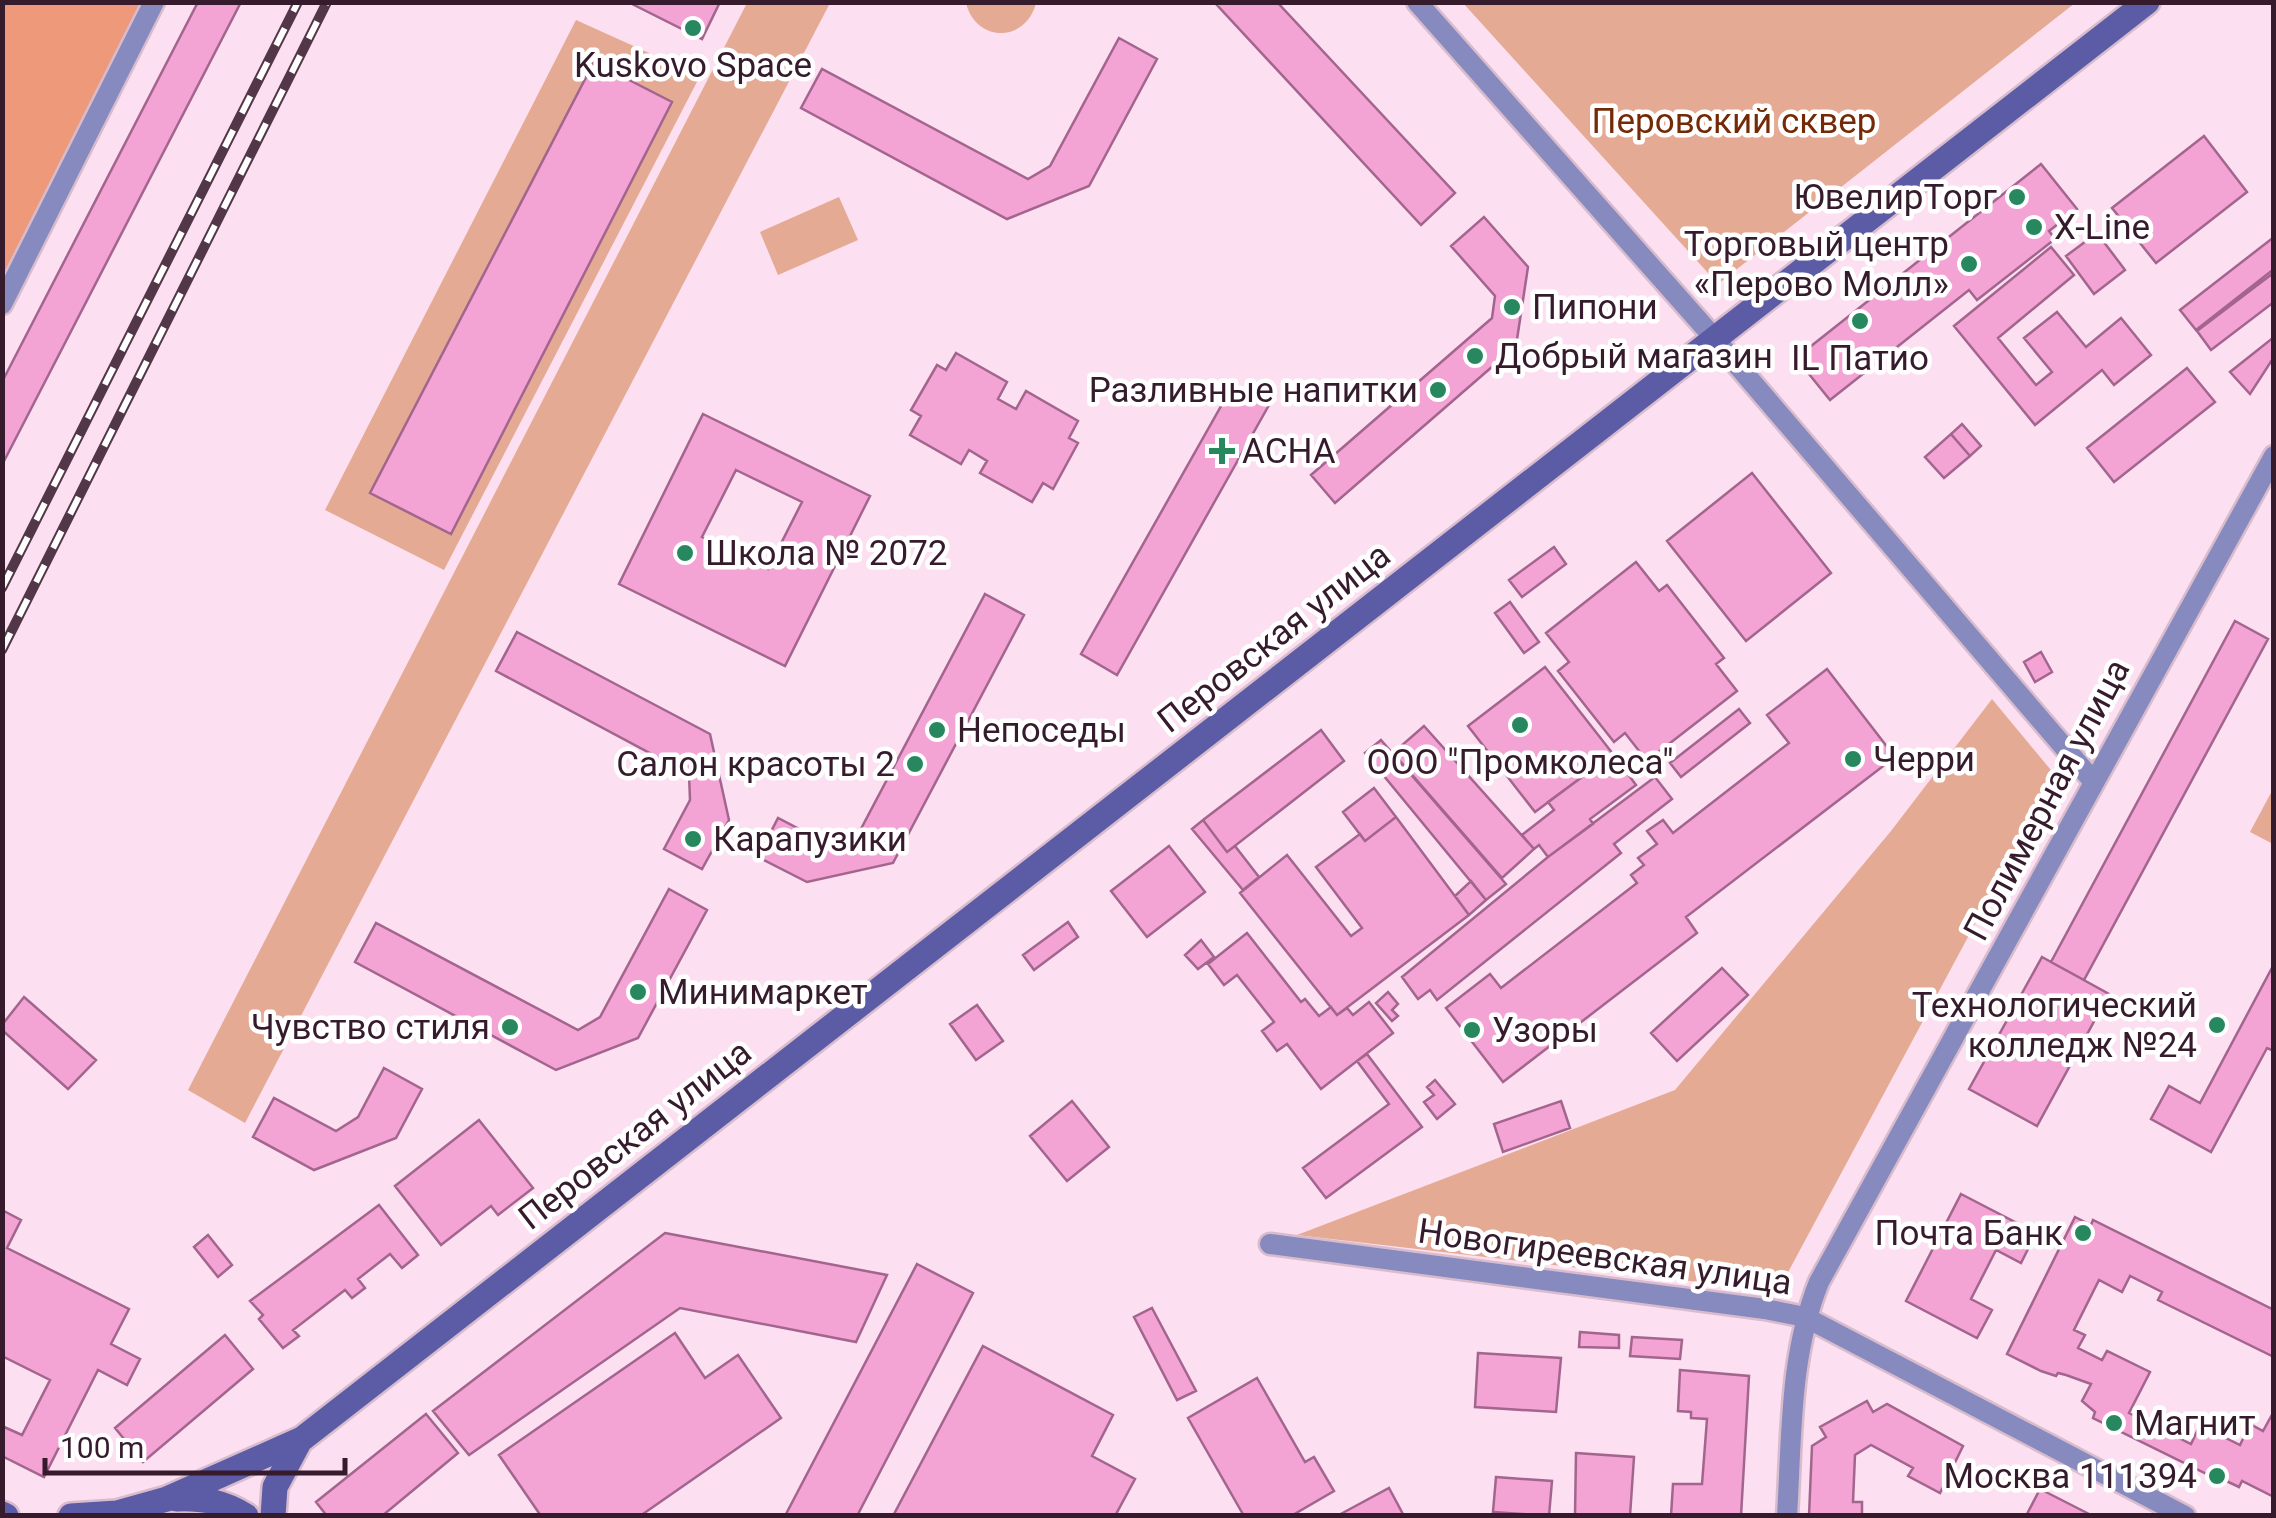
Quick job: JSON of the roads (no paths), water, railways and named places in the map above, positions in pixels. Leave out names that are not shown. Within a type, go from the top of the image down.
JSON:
[{"type":"main road","name":"Перовская улица","points":[[302,1439],[2147,2]]},
{"type":"main road","points":[[146,1507],[302,1439]]},
{"type":"main road","points":[[273,1516],[275,1486],[291,1452],[302,1439]]},
{"type":"main road","points":[[71,1516],[117,1513],[198,1498],[224,1504],[246,1516]]},
{"type":"street","points":[[2,304],[154,2]]},
{"type":"street","points":[[1417,2],[2094,780]]},
{"type":"street","name":"Полимерная улица","points":[[1787,1516],[1796,1356],[1819,1282],[2274,456]]},
{"type":"street","name":"Новогиреевская улица","points":[[1270,1244],[1745,1306],[1805,1318],[2185,1516]]},
{"type":"railway","points":[[2,588],[298,2]]},
{"type":"railway","points":[[2,650],[327,2]]},
{"type":"place","name":"Kuskovo Space","points":[[693,28]]},
{"type":"place","name":"ЮвелирТорг","points":[[2017,197]]},
{"type":"place","name":"X-Line","points":[[2034,227]]},
{"type":"place","name":"Торговый центр «Перово Молл»","points":[[1969,264]]},
{"type":"place","name":"Пипони","points":[[1512,307]]},
{"type":"place","name":"IL Патио","points":[[1860,321]]},
{"type":"place","name":"Добрый магазин","points":[[1475,356]]},
{"type":"place","name":"Разливные напитки","points":[[1438,390]]},
{"type":"place","name":"АСНА","points":[[1222,451]]},
{"type":"place","name":"Школа № 2072","points":[[685,553]]},
{"type":"place","name":"ООО \"Промколеса\"","points":[[1520,725]]},
{"type":"place","name":"Непоседы","points":[[937,730]]},
{"type":"place","name":"Черри","points":[[1853,759]]},
{"type":"place","name":"Салон красоты 2","points":[[915,764]]},
{"type":"place","name":"Карапузики","points":[[693,839]]},
{"type":"place","name":"Минимаркет","points":[[638,992]]},
{"type":"place","name":"Технологический колледж №24","points":[[2217,1025]]},
{"type":"place","name":"Чувство стиля","points":[[510,1027]]},
{"type":"place","name":"Узоры","points":[[1472,1030]]},
{"type":"place","name":"Почта Банк","points":[[2083,1233]]},
{"type":"place","name":"Магнит","points":[[2114,1423]]},
{"type":"place","name":"Москва 111394","points":[[2217,1476]]},
{"type":"park label","name":"Перовский сквер","points":[[1734,121]]}]
